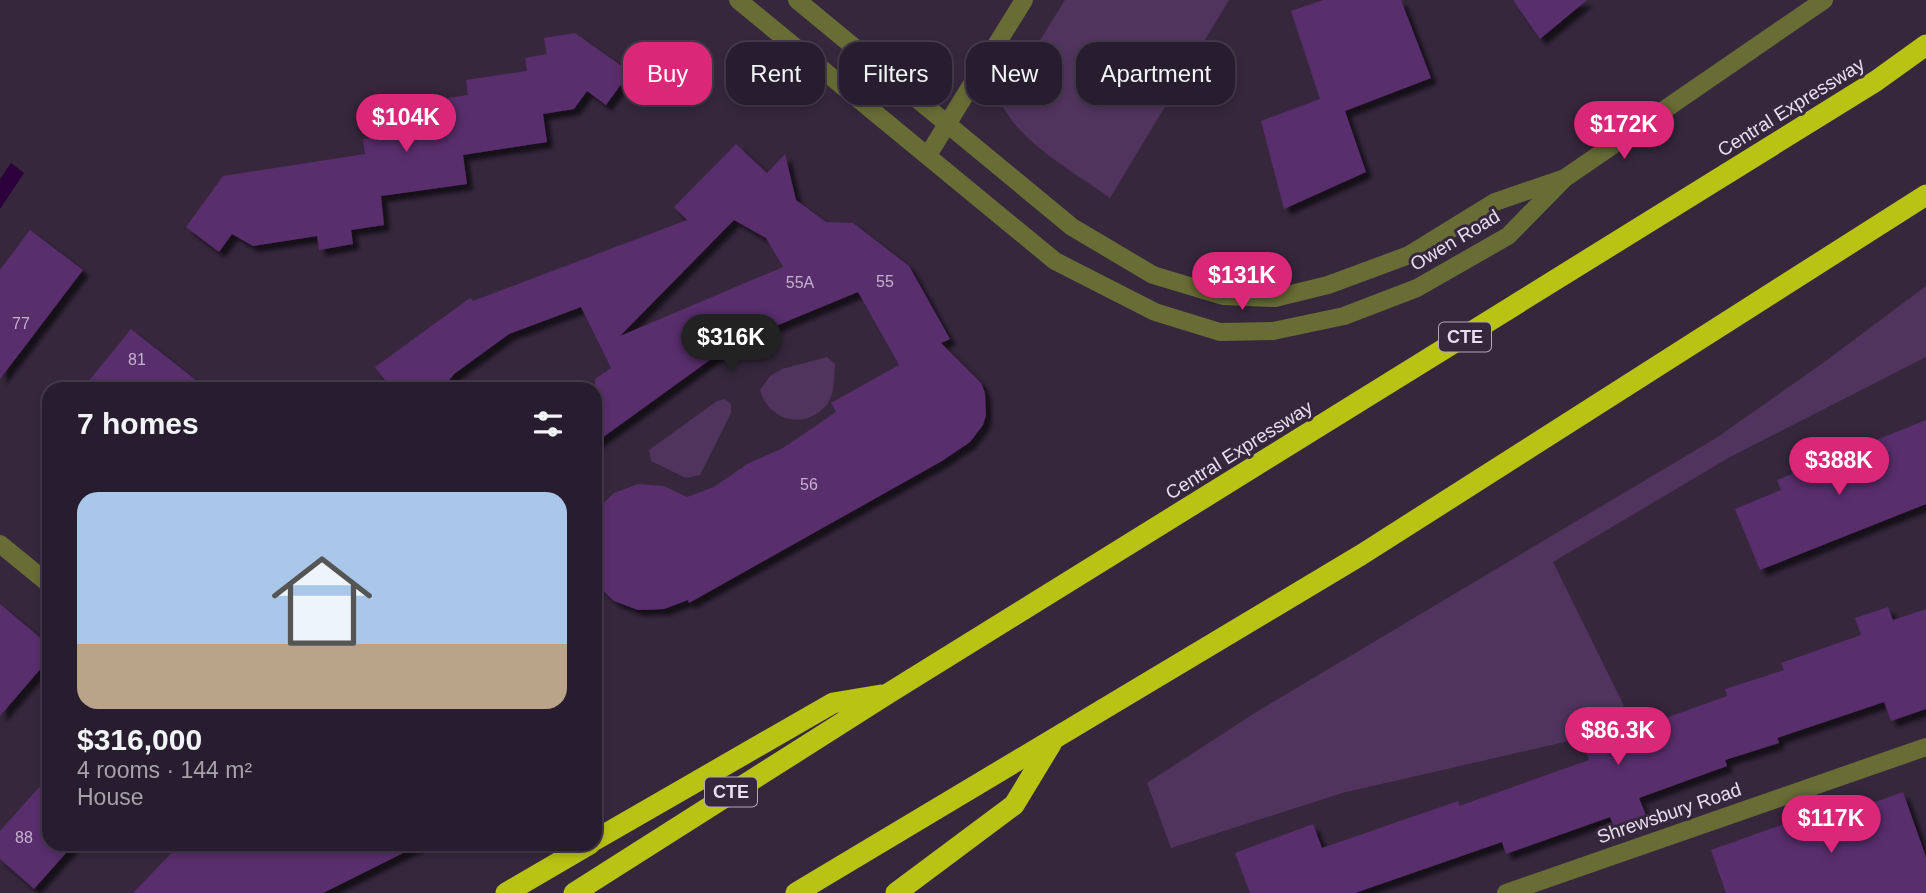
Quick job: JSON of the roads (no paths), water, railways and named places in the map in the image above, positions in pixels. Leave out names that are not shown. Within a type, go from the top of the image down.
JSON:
[{"type":"highway","name":"Central Expressway","points":[[575,893],[889,693],[1876,81],[1926,45]]},
{"type":"highway","points":[[796,893],[1361,555],[1926,195]]},
{"type":"highway","points":[[602,836],[833,703],[889,693]]},
{"type":"highway","points":[[896,893],[1014,805],[1053,741]]},
{"type":"highway","points":[[506,893],[578,851]]},
{"type":"street","name":"Owen Road","points":[[738,0],[1055,261],[1155,312],[1220,332],[1273,331],[1344,316],[1417,288],[1508,236],[1565,178]]},
{"type":"street","name":"Owen Road","points":[[797,0],[1072,228],[1153,275],[1223,296],[1275,298],[1328,285],[1409,255],[1495,202],[1565,178]]},
{"type":"street","points":[[929,155],[1024,0]]},
{"type":"street","points":[[1565,178],[1824,0]]},
{"type":"street","points":[[0,544],[42,578]]},
{"type":"street","name":"Shrewsbury Road","points":[[1506,893],[1926,747]]}]
